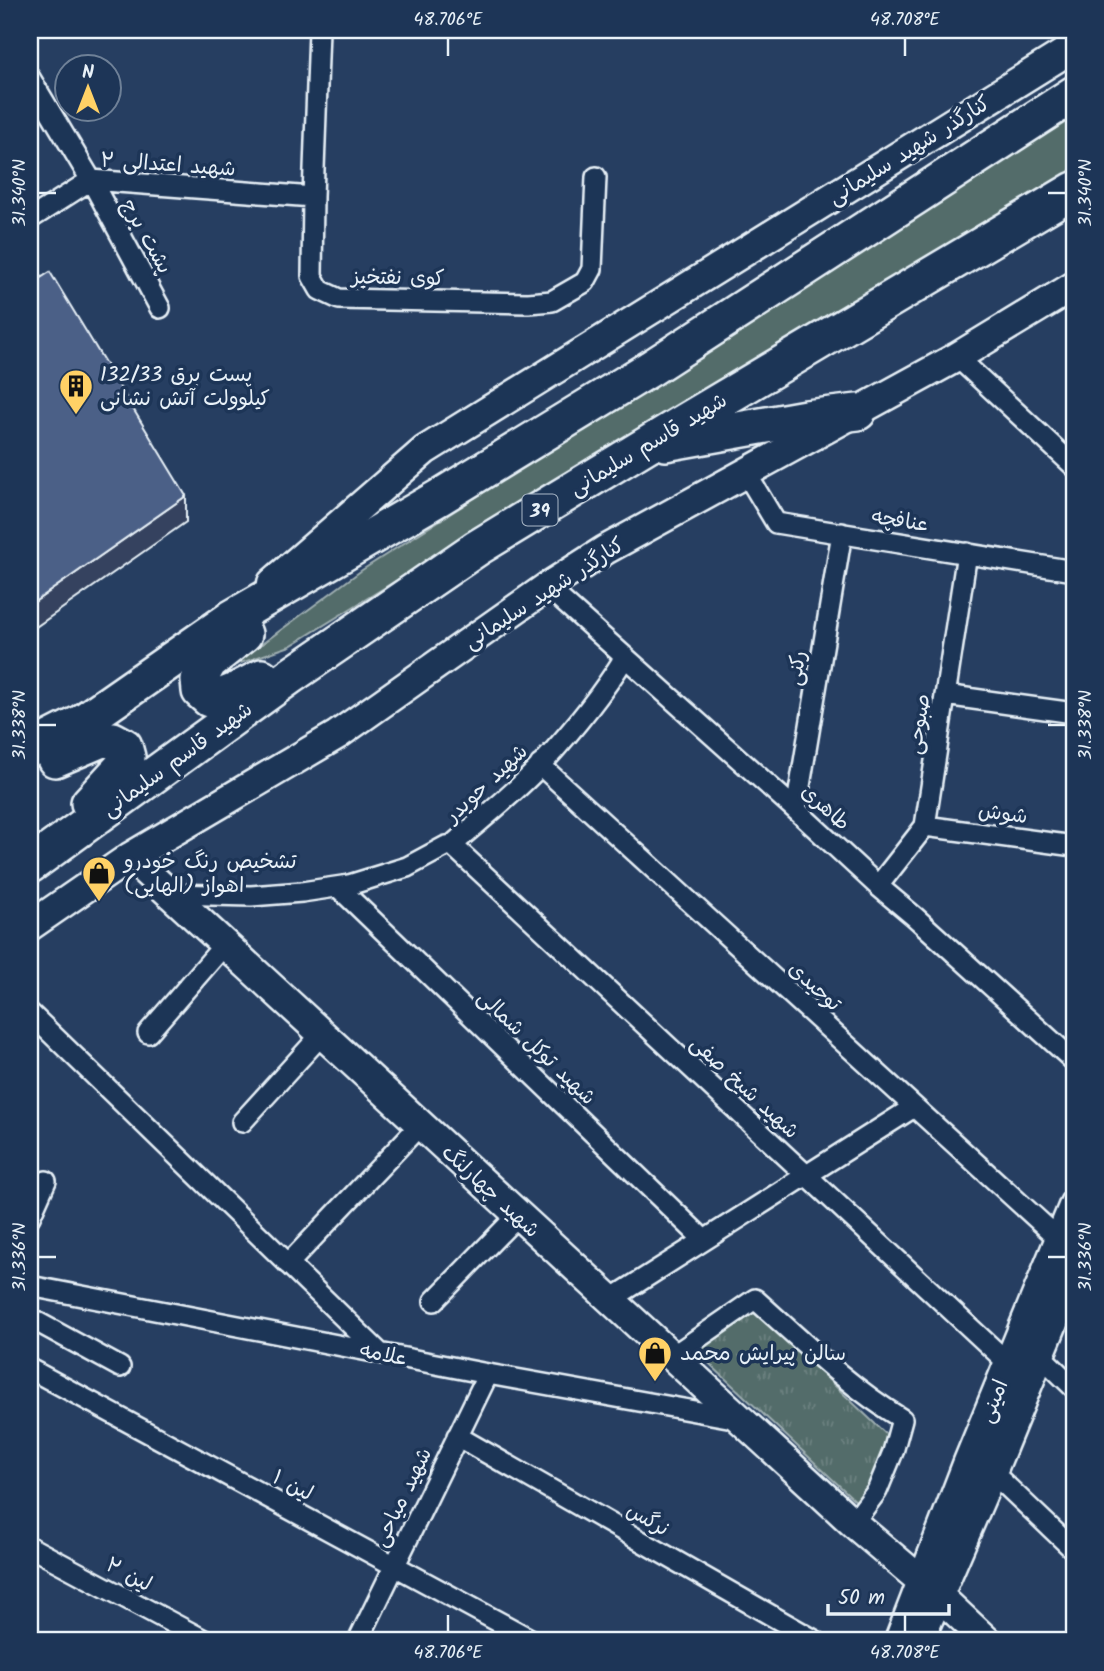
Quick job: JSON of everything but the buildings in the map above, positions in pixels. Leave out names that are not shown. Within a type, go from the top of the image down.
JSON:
[{"type":"highway","points":[[30,749],[81,723],[232,618],[440,497],[651,369],[1074,94]]},
{"type":"highway","name":"شهید قاسم سلیمانی","points":[[30,865],[289,677],[477,548],[1074,190]]},
{"type":"highway","points":[[644,446],[806,418],[858,412]]},
{"type":"highway","points":[[348,551],[209,662],[198,680],[200,691],[209,699],[218,698],[362,627]]},
{"type":"highway","points":[[30,768],[102,738],[124,746],[127,757],[124,765],[86,806],[30,858]]},
{"type":"street","name":"کوی نفتخیز","points":[[319,30],[312,276],[320,290],[339,299],[528,303],[552,301],[585,282],[592,269],[596,177]]},
{"type":"street","name":"کنارگذر شهید سلیمانی","points":[[232,618],[425,450],[1074,47]]},
{"type":"street","name":"پشت برج","points":[[30,78],[91,180],[160,308]]},
{"type":"street","name":"شهید اعتدالی ۲","points":[[30,219],[91,180],[313,197]]},
{"type":"street","name":"کنارگذر شهید سلیمانی","points":[[30,926],[130,857],[337,735],[547,587],[605,550],[957,357],[1074,286]]},
{"type":"street","points":[[957,357],[1074,466]]},
{"type":"street","name":"عنافچه","points":[[746,473],[776,523],[1074,570]]},
{"type":"street","name":"رکنی","points":[[796,810],[842,533]]},
{"type":"street","name":"صبوحی","points":[[878,886],[925,826],[967,553]]},
{"type":"street","name":"طاهری","points":[[547,587],[1074,1061]]},
{"type":"street","name":"شهید حویدر","points":[[170,894],[251,896],[338,887],[407,866],[452,845],[540,765],[587,712],[625,657]]},
{"type":"street","points":[[945,695],[1074,713]]},
{"type":"street","name":"توحیدی","points":[[540,765],[1059,1239]]},
{"type":"street","name":"شوش","points":[[925,826],[1074,846]]},
{"type":"street","name":"شهید شیخ صفی","points":[[452,845],[1008,1363]]},
{"type":"street","name":"شهید چهارلنگ","points":[[130,857],[853,1523],[926,1598]]},
{"type":"street","name":"شهید توکل شمالی","points":[[338,887],[704,1240]]},
{"type":"street","points":[[148,1033],[225,944]]},
{"type":"street","points":[[30,1013],[380,1353]]},
{"type":"street","points":[[242,1122],[322,1034]]},
{"type":"street","points":[[610,1300],[914,1107]]},
{"type":"street","points":[[289,1264],[421,1125]]},
{"type":"street","points":[[30,1217],[46,1181]]},
{"type":"street","name":"امینی","points":[[926,1598],[1008,1363],[1074,1204]]},
{"type":"street","points":[[434,1301],[518,1215]]},
{"type":"street","name":"امینی","points":[[926,1598],[992,1472],[1074,1272]]},
{"type":"street","name":"علامه","points":[[30,1286],[739,1419]]},
{"type":"street","points":[[671,1357],[755,1299],[873,1402],[902,1419],[893,1452],[877,1491],[853,1523]]},
{"type":"street","points":[[30,1318],[120,1367]]},
{"type":"street","points":[[1040,1356],[1074,1388]]},
{"type":"street","name":"لین ۱","points":[[30,1369],[534,1641]]},
{"type":"street","name":"شهید میاحی","points":[[358,1641],[488,1374]]},
{"type":"street","name":"نرگس","points":[[457,1436],[816,1641]]},
{"type":"street","points":[[992,1472],[1074,1550]]},
{"type":"street","name":"لین ۲","points":[[30,1547],[206,1641]]},
{"type":"street","points":[[899,1641],[926,1598]]},
{"type":"street","points":[[919,1641],[926,1598]]},
{"type":"street","points":[[926,1598],[958,1641]]},
{"type":"street","points":[[926,1598],[987,1641]]},
{"type":"green space","points":[[1074,115],[1074,165],[1058,185],[672,410],[290,646],[232,666],[362,570]]},
{"type":"green space","points":[[755,1310],[889,1437],[861,1506],[697,1352]]},
{"type":"place","name":"پست برق 132/33 کیلوولت آتش نشانی","points":[[76,416]]},
{"type":"place","name":"تشخیص رنگ خودرو اهواز (الهایی)","points":[[99,903]]},
{"type":"place","name":"سالن پیرایش محمد","points":[[655,1383]]}]
